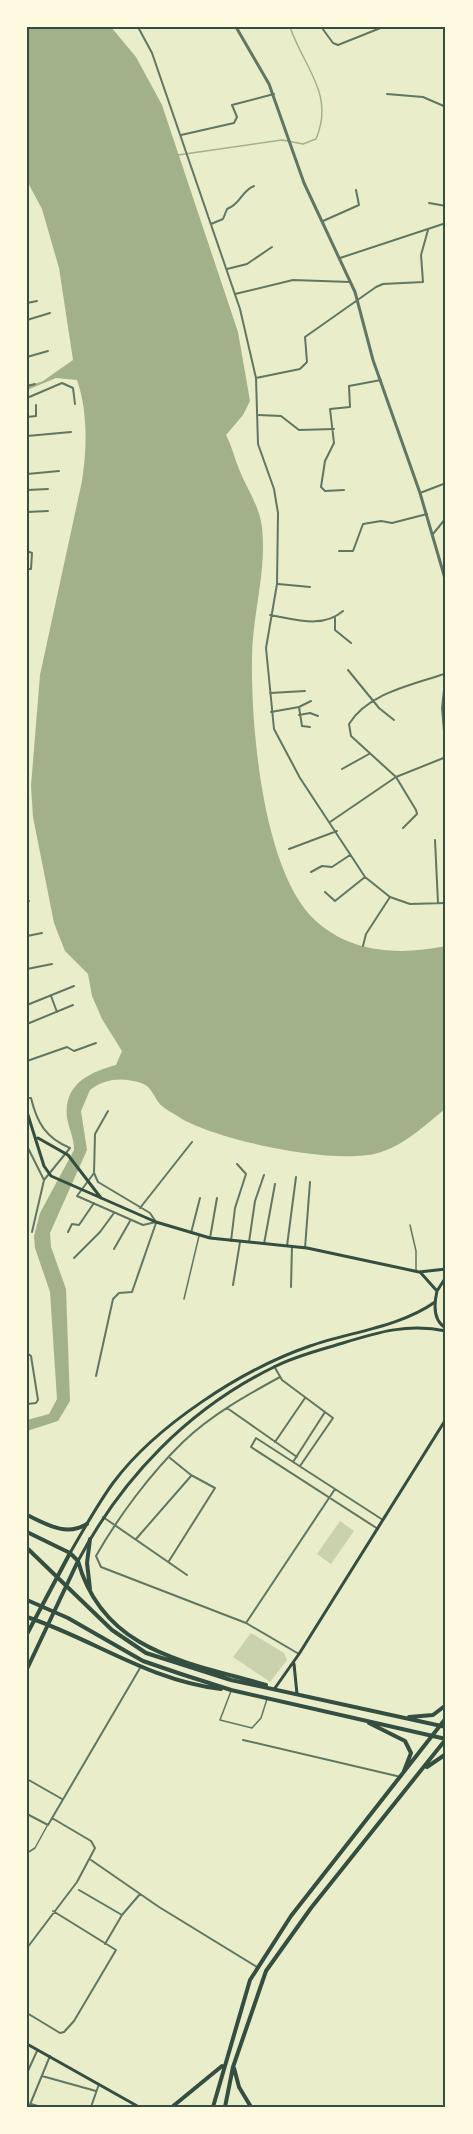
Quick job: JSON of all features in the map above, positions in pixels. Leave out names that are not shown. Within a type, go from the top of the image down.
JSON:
[{"type":"main road","points":[[27,1112],[44,1166],[51,1176],[156,1222],[210,1238],[305,1248],[417,1271],[446,1269]]},
{"type":"main road","points":[[36,1137],[68,1155],[102,1198]]},
{"type":"main road","points":[[417,1271],[437,1291]]},
{"type":"main road","points":[[446,1277],[437,1291],[435,1302],[435,1314],[446,1330]]},
{"type":"main road","points":[[27,1634],[87,1524],[114,1482],[140,1453],[225,1386],[278,1357],[414,1314],[435,1302]]},
{"type":"main road","points":[[27,1669],[46,1624],[103,1517],[146,1461],[177,1433],[239,1386],[274,1366],[388,1329],[404,1327],[446,1330]]},
{"type":"main road","points":[[275,1688],[294,1662],[444,1426],[446,1419]]},
{"type":"main road","points":[[27,1515],[60,1529],[74,1530],[87,1524]]},
{"type":"main road","points":[[27,1532],[70,1553],[78,1561],[98,1608],[117,1627],[148,1647],[196,1665],[285,1691]]},
{"type":"main road","points":[[90,1539],[87,1563],[92,1597]]},
{"type":"main road","points":[[27,1548],[124,1640],[146,1653],[231,1680],[444,1726]]},
{"type":"main road","points":[[27,1600],[68,1618],[143,1661],[181,1674],[267,1699],[446,1739],[345,1864],[266,1971],[233,2067],[225,2107]]},
{"type":"main road","points":[[27,1617],[140,1668],[179,1682],[231,1690]]},
{"type":"main road","points":[[294,1662],[297,1694]]},
{"type":"main road","points":[[403,1717],[433,1715],[446,1704]]},
{"type":"main road","points":[[213,2107],[250,1980],[257,1967],[291,1916],[400,1777],[444,1726],[446,1718]]},
{"type":"main road","points":[[360,1719],[398,1735],[405,1741],[411,1753],[400,1777]]},
{"type":"main road","points":[[423,1770],[446,1754]]},
{"type":"main road","points":[[27,2044],[141,2107]]},
{"type":"main road","points":[[172,2107],[224,2065]]},
{"type":"main road","points":[[233,2067],[239,2087],[252,2107]]},
{"type":"street","points":[[138,27],[152,53],[235,294],[246,330],[256,378],[259,415],[258,444],[274,489],[278,513],[277,584],[266,648],[274,729],[286,753],[365,877],[390,897],[410,904],[446,903]]},
{"type":"street","points":[[236,27],[274,94],[295,160],[358,300],[381,381],[427,514],[446,582]]},
{"type":"street","points":[[322,28],[333,43],[338,45],[382,27]]},
{"type":"street","points":[[181,135],[234,123],[237,117],[232,105],[274,94]]},
{"type":"street","points":[[387,94],[423,97],[446,107]]},
{"type":"street","points":[[211,224],[223,219],[227,209],[237,205],[244,191],[254,186]]},
{"type":"street","points":[[323,221],[359,205],[356,190]]},
{"type":"street","points":[[429,203],[446,207]]},
{"type":"street","points":[[340,258],[446,223]]},
{"type":"street","points":[[256,378],[300,369],[307,362],[305,337],[383,284],[423,282],[421,255],[428,230]]},
{"type":"street","points":[[226,269],[247,264],[273,247]]},
{"type":"street","points":[[235,294],[293,280],[350,282]]},
{"type":"street","points":[[27,303],[37,301]]},
{"type":"street","points":[[27,320],[50,313]]},
{"type":"street","points":[[27,357],[48,351]]},
{"type":"street","points":[[344,490],[325,492],[321,487],[326,461],[333,443],[334,429],[330,409],[350,407],[350,386],[381,381]]},
{"type":"street","points":[[27,398],[62,383],[73,388],[75,404]]},
{"type":"street","points":[[27,386],[35,384]]},
{"type":"street","points":[[27,417],[36,416],[36,405]]},
{"type":"street","points":[[259,415],[281,416],[299,430],[334,429]]},
{"type":"street","points":[[27,436],[71,432]]},
{"type":"street","points":[[27,474],[58,471]]},
{"type":"street","points":[[420,493],[446,483]]},
{"type":"street","points":[[27,490],[48,489]]},
{"type":"street","points":[[27,512],[48,510]]},
{"type":"street","points":[[339,551],[353,551],[363,524],[381,521],[392,523],[427,514]]},
{"type":"street","points":[[432,535],[446,518]]},
{"type":"street","points":[[27,551],[32,554],[31,569],[27,569]]},
{"type":"street","points":[[277,584],[310,587]]},
{"type":"street","points":[[270,615],[299,622],[334,618],[343,611]]},
{"type":"street","points":[[334,618],[335,630],[351,642]]},
{"type":"street","points":[[348,670],[373,701],[394,720]]},
{"type":"street","points":[[330,822],[396,777],[446,756],[445,673],[387,693],[373,701],[350,721],[348,727],[351,736],[396,777],[417,812],[403,828]]},
{"type":"street","points":[[270,693],[305,691]]},
{"type":"street","points":[[271,712],[299,707],[311,701]]},
{"type":"street","points":[[299,707],[302,726],[310,727]]},
{"type":"street","points":[[300,715],[318,716]]},
{"type":"street","points":[[342,769],[369,754]]},
{"type":"street","points":[[289,849],[337,831]]},
{"type":"street","points":[[435,840],[438,903]]},
{"type":"street","points":[[311,872],[322,866],[332,867],[350,855]]},
{"type":"street","points":[[325,892],[335,901],[365,877]]},
{"type":"street","points":[[363,946],[366,934],[390,897]]},
{"type":"street","points":[[27,936],[42,933]]},
{"type":"street","points":[[27,969],[52,964]]},
{"type":"street","points":[[27,1005],[74,986]]},
{"type":"street","points":[[51,996],[57,1012]]},
{"type":"street","points":[[27,1024],[73,1005]]},
{"type":"street","points":[[27,1061],[67,1047],[74,1051],[96,1043]]},
{"type":"street","points":[[27,1098],[31,1098],[36,1118],[47,1134],[70,1148],[44,1180],[32,1233]]},
{"type":"street","points":[[108,1111],[95,1134],[94,1173],[98,1182],[150,1213],[156,1222]]},
{"type":"street","points":[[140,1208],[192,1142]]},
{"type":"street","points":[[27,1146],[44,1180]]},
{"type":"street","points":[[231,1241],[235,1208],[246,1174],[237,1164]]},
{"type":"street","points":[[94,1173],[77,1196],[130,1221],[143,1225],[156,1222]]},
{"type":"street","points":[[249,1242],[255,1200],[264,1175]]},
{"type":"street","points":[[287,1246],[296,1177]]},
{"type":"street","points":[[305,1248],[310,1182]]},
{"type":"street","points":[[264,1244],[275,1184]]},
{"type":"street","points":[[191,1233],[200,1198]]},
{"type":"street","points":[[210,1238],[217,1198]]},
{"type":"street","points":[[68,1232],[72,1224],[79,1225],[94,1203]]},
{"type":"street","points":[[74,1258],[100,1232],[114,1213]]},
{"type":"street","points":[[114,1249],[130,1221]]},
{"type":"street","points":[[96,1376],[113,1299],[119,1293],[132,1292],[156,1222]]},
{"type":"street","points":[[233,1285],[240,1242]]},
{"type":"street","points":[[291,1287],[292,1246]]},
{"type":"street","points":[[27,1353],[31,1356],[38,1400],[36,1403],[27,1404]]},
{"type":"street","points":[[274,1366],[280,1377],[333,1418],[300,1466]]},
{"type":"street","points":[[280,1377],[227,1408],[184,1441],[113,1525],[96,1556],[101,1567],[246,1623],[299,1654]]},
{"type":"street","points":[[275,1442],[305,1398]]},
{"type":"street","points":[[227,1408],[297,1457]]},
{"type":"street","points":[[293,1462],[325,1412]]},
{"type":"street","points":[[378,1529],[251,1447],[256,1438],[384,1520]]},
{"type":"street","points":[[169,1458],[191,1475],[216,1488],[169,1561]]},
{"type":"street","points":[[136,1539],[191,1475]]},
{"type":"street","points":[[246,1623],[335,1489]]},
{"type":"street","points":[[103,1517],[187,1575]]},
{"type":"street","points":[[27,1814],[48,1825],[140,1668]]},
{"type":"street","points":[[243,1740],[400,1777]]},
{"type":"street","points":[[27,1779],[62,1799]]},
{"type":"street","points":[[27,1948],[91,1860],[95,1848],[91,1841],[52,1818]]},
{"type":"street","points":[[91,1860],[140,1894],[257,1967]]},
{"type":"street","points":[[79,1890],[122,1915]]},
{"type":"street","points":[[105,1944],[122,1915],[140,1894]]},
{"type":"street","points":[[27,2013],[60,2033],[68,2029],[116,1950],[53,1911]]},
{"type":"street","points":[[27,2073],[38,2050]]},
{"type":"street","points":[[41,2107],[30,2105],[50,2056]]},
{"type":"street","points":[[42,2076],[96,2091]]},
{"type":"street","points":[[91,2107],[99,2084]]},
{"type":"lane","points":[[410,1224],[416,1251],[417,1271]]},
{"type":"lane","points":[[184,1299],[199,1235]]},
{"type":"lane","points":[[231,1690],[220,1720],[252,1728],[261,1718],[267,1699]]},
{"type":"lane","points":[[27,1853],[35,1848],[48,1825]]},
{"type":"shaded area","points":[[27,27],[111,27],[136,57],[162,105],[238,332],[250,401],[243,415],[226,435],[256,505],[262,528],[263,561],[254,626],[252,688],[258,760],[272,836],[284,871],[299,900],[317,922],[331,933],[362,946],[395,951],[446,946],[446,1108],[414,1134],[387,1150],[359,1156],[334,1156],[250,1143],[200,1127],[167,1109],[159,1103],[147,1086],[134,1081],[121,1079],[108,1081],[90,1090],[81,1111],[87,1150],[50,1233],[51,1247],[66,1289],[70,1401],[58,1421],[27,1431],[27,1420],[49,1414],[57,1399],[50,1292],[35,1248],[34,1236],[40,1213],[74,1150],[67,1118],[69,1096],[80,1081],[97,1071],[116,1065],[122,1051],[102,1019],[92,996],[88,974],[65,951],[54,923],[33,817],[31,786],[40,675],[82,481],[85,430],[81,392],[77,380],[56,378],[27,390],[27,387],[43,381],[73,360],[59,268],[42,209],[27,181]]},
{"type":"shaded area","points":[[340,1521],[354,1531],[331,1564],[317,1554]]},
{"type":"shaded area","points":[[251,1633],[284,1653],[287,1660],[270,1682],[233,1657]]},
{"type":"waterway","points":[[178,155],[282,140],[303,144],[316,139],[321,123],[320,95],[290,27]]}]
